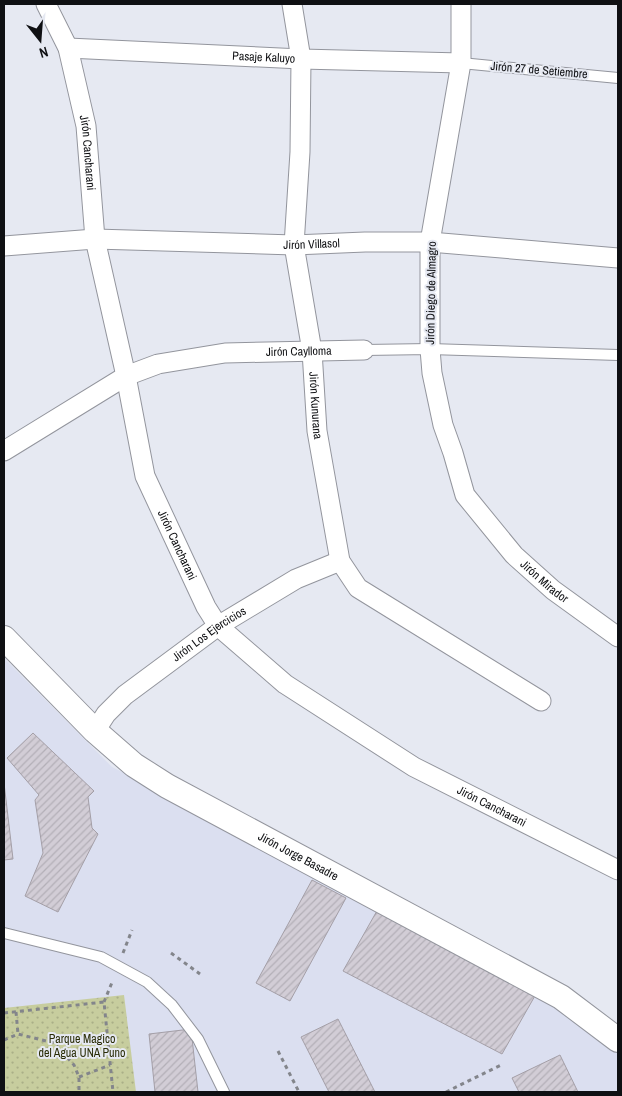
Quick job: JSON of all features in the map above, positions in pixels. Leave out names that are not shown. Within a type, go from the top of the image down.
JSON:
[{"type":"street","name":"Jirón Cancharani","points":[[46,4],[68,48],[86,126],[95,239],[126,376],[145,476],[206,607],[218,626],[285,684],[414,767],[618,870]]},
{"type":"street","name":"Jirón Kunurana","points":[[292,4],[301,60],[300,152],[294,244],[312,352],[317,431],[340,561],[358,588],[541,700]]},
{"type":"street","name":"Jirón Diego de Almagro","points":[[461,4],[461,63],[430,242],[430,349],[432,373],[443,425],[465,494],[481,514]]},
{"type":"street","name":"Pasaje Kaluyo","points":[[68,48],[301,60],[461,63]]},
{"type":"street","name":"Jirón Villasol","points":[[4,246],[95,239],[294,244],[430,242],[618,258]]},
{"type":"street","name":"Jirón Caylloma","points":[[4,451],[126,376],[158,364],[225,353],[364,350]]},
{"type":"street","name":"Jirón Mirador","points":[[481,514],[514,555],[553,590],[618,637]]},
{"type":"street","name":"Jirón Los Ejercicios","points":[[95,731],[106,714],[125,695],[218,626],[296,579],[340,561]]},
{"type":"street","name":"Jirón Jorge Basadre","points":[[4,638],[95,731],[134,765],[167,786],[561,997],[618,1040]]},
{"type":"lane","name":"Jirón 27 de Setiembre","points":[[461,63],[618,78]]},
{"type":"lane","name":"Jirón Caylloma","points":[[364,350],[430,349],[618,355]]},
{"type":"lane","points":[[4,933],[101,957],[147,982],[172,1005],[198,1039],[224,1092]]},
{"type":"path","points":[[170,953],[200,974]]},
{"type":"path","points":[[4,1013],[104,1002],[113,1092]]},
{"type":"path","points":[[16,1012],[18,1034]]},
{"type":"path","points":[[4,1040],[18,1034],[54,1043],[74,1065],[79,1077],[79,1092]]},
{"type":"path","points":[[278,1051],[298,1092]]},
{"type":"path","points":[[79,1077],[110,1065]]},
{"type":"path","points":[[446,1092],[502,1065]]},
{"type":"shaded area","points":[[4,658],[112,767],[161,791],[536,994],[618,1048],[618,1092],[4,1092]]},
{"type":"green space","name":"Parque Magico del Agua UNA Puno","points":[[124,995],[136,1092],[4,1092],[4,1008]]},
{"type":"building","points":[[33,733],[94,791],[88,797],[92,828],[98,834],[58,912],[25,896],[43,853],[35,800],[39,795],[7,758]]},
{"type":"building","points":[[4,783],[13,859],[4,860]]},
{"type":"building","points":[[312,880],[346,898],[290,1001],[256,983]]},
{"type":"building","points":[[378,909],[536,994],[502,1054],[343,971]]},
{"type":"building","points":[[338,1019],[375,1092],[329,1092],[301,1037]]},
{"type":"building","points":[[191,1029],[198,1092],[155,1092],[149,1034]]},
{"type":"building","points":[[560,1055],[578,1092],[519,1092],[512,1078]]}]
